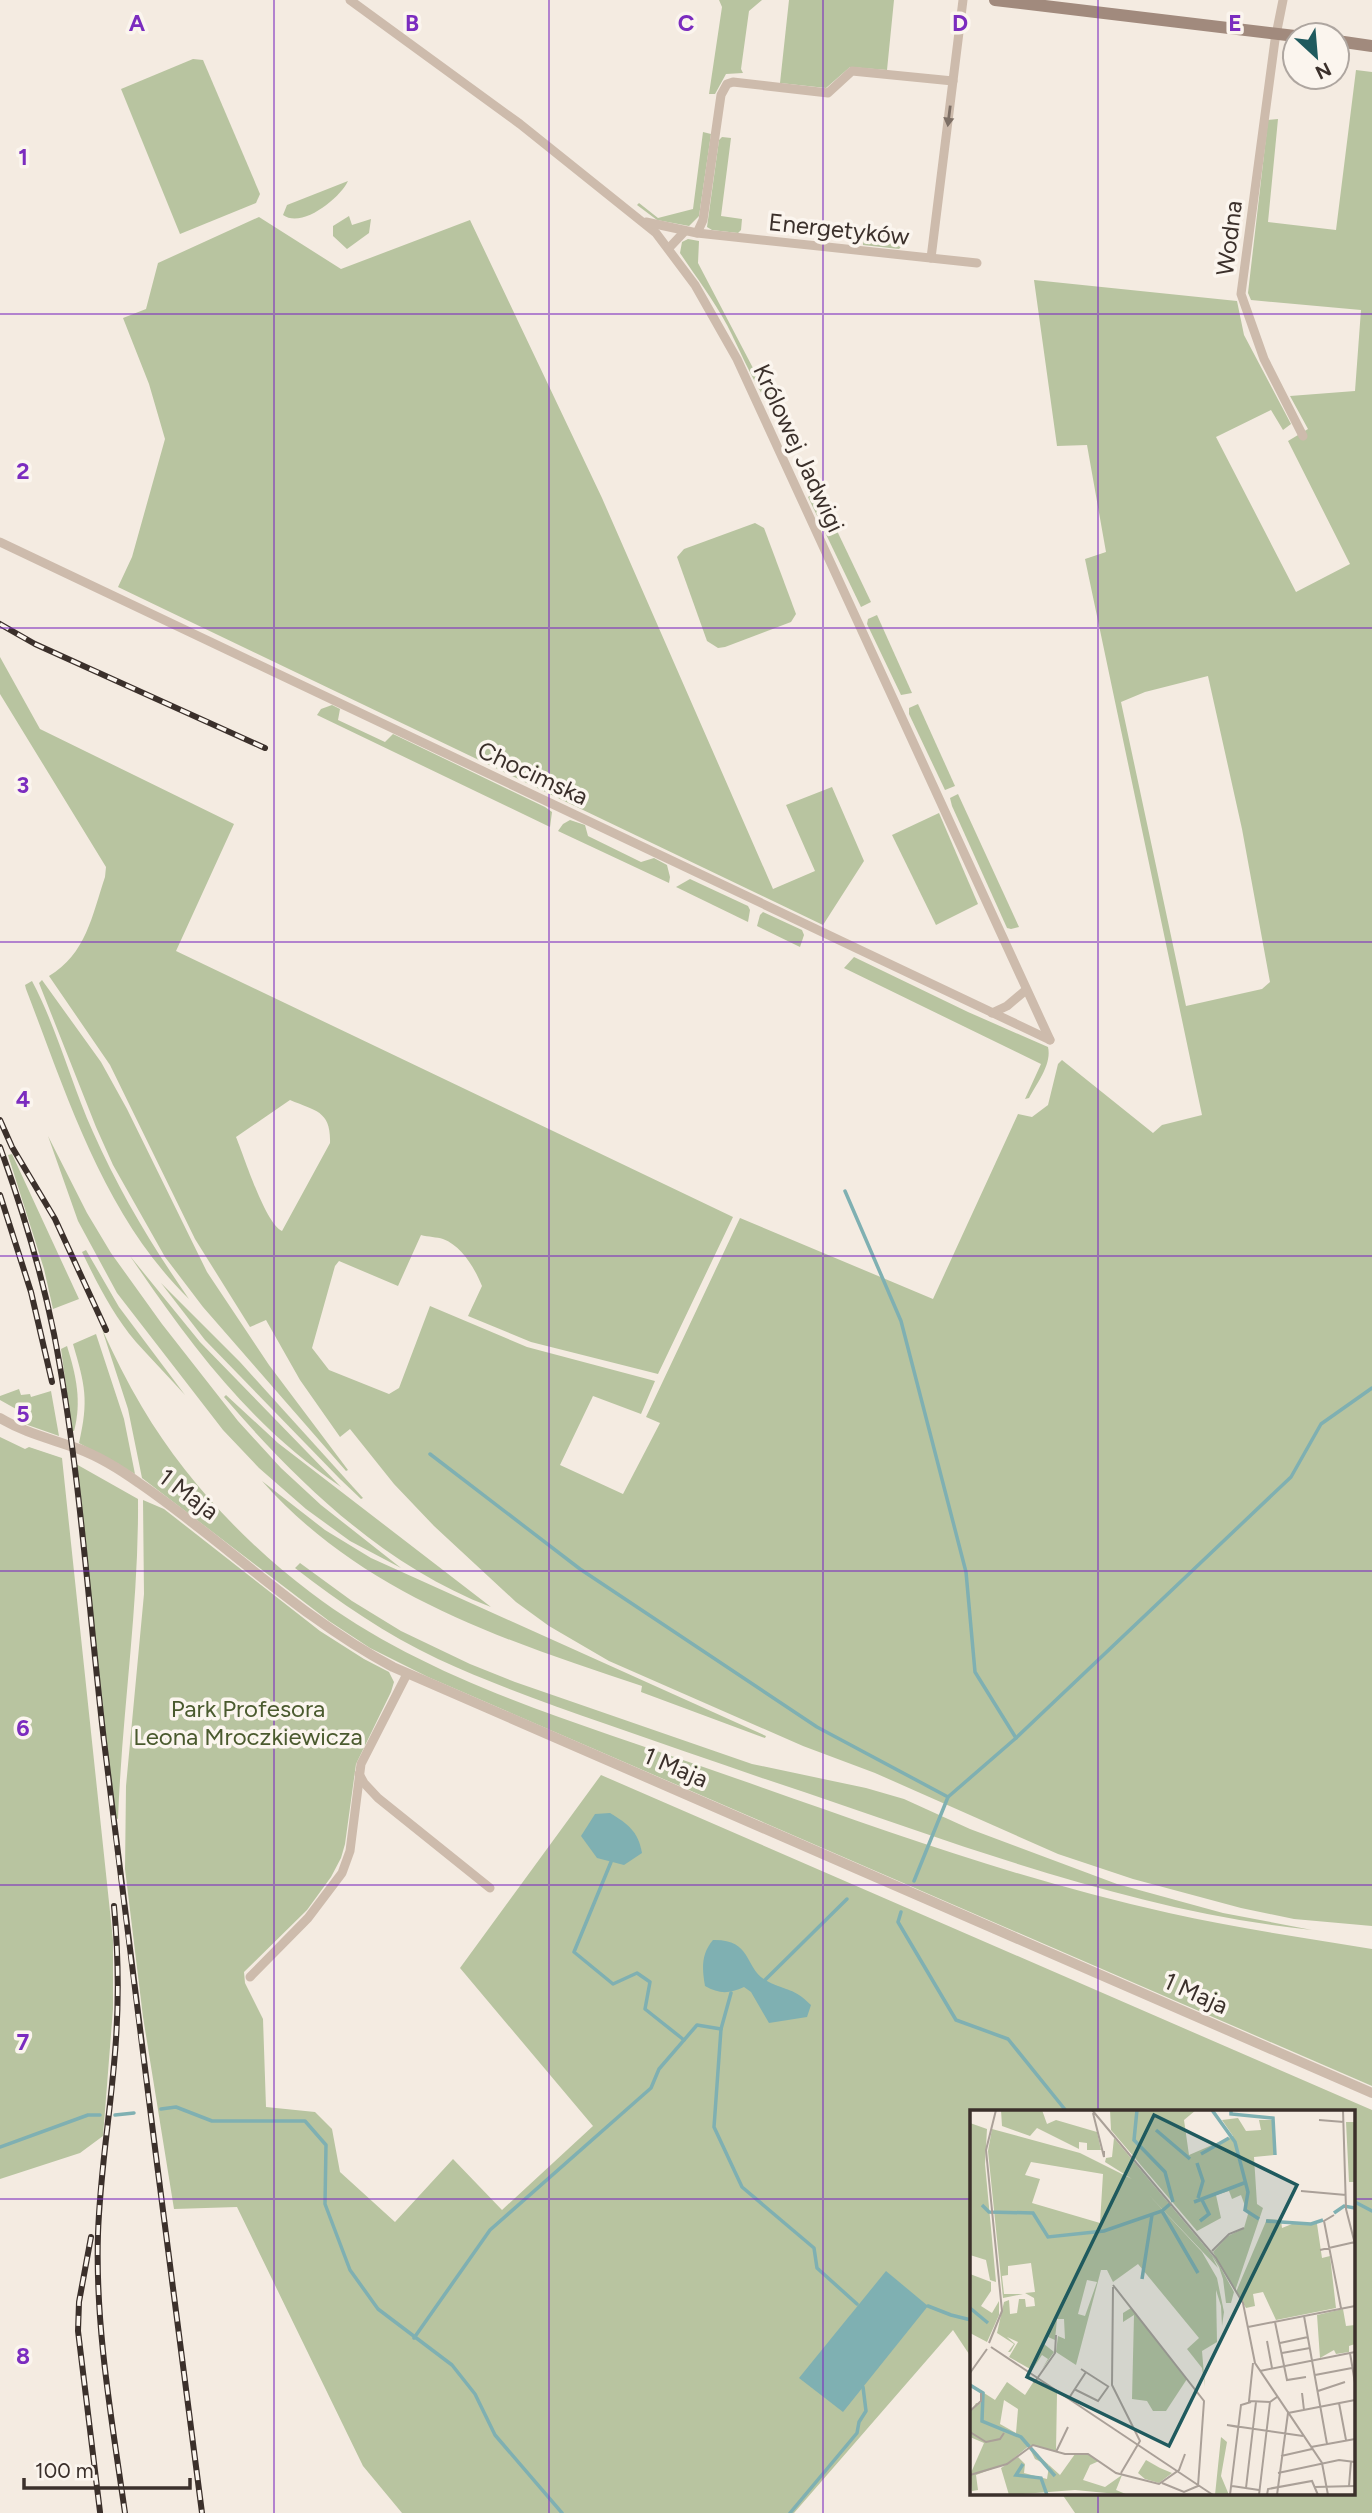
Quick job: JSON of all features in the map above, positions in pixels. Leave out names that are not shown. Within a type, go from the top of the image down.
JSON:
[{"type":"main road","points":[[995,0],[1281,34]]},
{"type":"main road","points":[[1351,43],[1372,46]]},
{"type":"street","name":"Królowej Jadwigi","points":[[350,0],[520,124],[656,233],[695,285],[737,359],[1050,1040]]},
{"type":"street","points":[[930,258],[963,0]]},
{"type":"street","name":"Wodna","points":[[1283,0],[1276,33],[1241,295],[1264,359],[1303,436]]},
{"type":"street","points":[[697,233],[703,220],[721,95],[727,84],[733,82],[828,93],[852,71],[953,81]]},
{"type":"street","name":"Energetyków","points":[[642,222],[697,233],[977,264]]},
{"type":"street","points":[[669,248],[685,231]]},
{"type":"street","name":"Chocimska","points":[[0,541],[1050,1040]]},
{"type":"street","points":[[992,1013],[1007,1006],[1026,990]]},
{"type":"street","name":"1 Maja","points":[[0,1418],[27,1432],[83,1451],[130,1476],[325,1626],[407,1674],[1372,2093]]},
{"type":"street","points":[[250,1977],[308,1918],[342,1874],[349,1851],[361,1764],[407,1674]]},
{"type":"street","points":[[359,1774],[378,1798],[490,1888]]},
{"type":"green space","points":[[719,0],[762,0],[749,11],[741,69],[743,73],[726,74],[715,94],[709,94],[722,7]]},
{"type":"green space","points":[[789,0],[894,0],[887,70],[850,67],[826,88],[780,83]]},
{"type":"green space","points":[[193,59],[203,60],[260,194],[256,203],[180,234],[121,89]]},
{"type":"green space","points":[[1356,70],[1372,72],[1372,1926],[1294,1919],[1241,1908],[1133,1879],[1058,1854],[875,1773],[803,1746],[609,1661],[549,1626],[516,1602],[434,1526],[394,1484],[350,1429],[340,1437],[300,1380],[266,1320],[250,1327],[195,1239],[110,1065],[49,976],[72,957],[80,945],[91,920],[106,867],[0,694],[0,657],[40,729],[234,824],[176,951],[733,1217],[658,1374],[531,1342],[468,1316],[482,1286],[462,1252],[443,1239],[421,1235],[398,1286],[339,1261],[335,1266],[312,1348],[329,1370],[389,1394],[399,1388],[430,1306],[527,1347],[655,1381],[641,1414],[593,1396],[560,1465],[623,1494],[660,1423],[646,1417],[740,1218],[933,1299],[1018,1114],[1032,1117],[1048,1105],[1058,1064],[1062,1060],[1153,1133],[1162,1125],[1202,1115],[1085,559],[1106,552],[1087,445],[1057,446],[1034,280],[1237,301],[1244,335],[1291,424],[1283,430],[1271,410],[1216,437],[1296,592],[1350,564],[1288,441],[1308,429],[1290,396],[1355,391],[1361,310],[1251,300],[1248,293],[1268,120],[1278,119],[1268,222],[1336,230]],"holes":[[[1208,676],[1242,829],[1270,982],[1262,989],[1186,1006],[1121,702],[1145,692]],[[290,1100],[325,1118],[330,1132],[330,1143],[282,1231],[275,1225],[262,1203],[236,1137]]]},
{"type":"green space","points":[[703,132],[711,134],[699,216],[689,226],[657,220],[637,205],[639,203],[658,218],[693,209]]},
{"type":"green space","points":[[722,137],[731,138],[721,216],[742,219],[738,233],[707,227],[719,140]]},
{"type":"green space","points":[[348,181],[320,210],[300,218],[283,215],[287,205]]},
{"type":"green space","points":[[349,216],[352,225],[371,219],[369,233],[347,249],[333,236],[333,226]]},
{"type":"green space","points":[[259,217],[341,269],[470,220],[602,498],[773,889],[815,871],[786,805],[832,787],[864,861],[823,925],[118,587],[132,557],[165,439],[149,384],[123,318],[146,309],[158,263]]},
{"type":"green space","points":[[864,232],[903,236],[901,247],[899,249],[863,245]]},
{"type":"green space","points":[[688,239],[699,241],[698,263],[764,389],[772,388],[781,407],[770,406],[752,377],[722,315],[680,253],[682,242]]},
{"type":"green space","points":[[818,491],[871,602],[861,607],[808,497]]},
{"type":"green space","points":[[755,523],[764,528],[796,614],[791,622],[718,648],[707,641],[677,557],[684,549]]},
{"type":"green space","points":[[877,615],[912,693],[901,695],[867,624],[868,619]]},
{"type":"green space","points":[[918,704],[955,786],[945,790],[909,714],[909,708]]},
{"type":"green space","points":[[332,705],[340,709],[338,720],[385,742],[393,734],[545,807],[552,812],[550,827],[317,715],[321,709]]},
{"type":"green space","points":[[958,794],[1019,927],[1007,928],[952,806],[950,798]]},
{"type":"green space","points":[[939,813],[978,904],[936,925],[892,835]]},
{"type":"green space","points":[[570,820],[585,825],[588,836],[641,862],[654,858],[667,865],[669,883],[558,831]]},
{"type":"green space","points":[[690,879],[748,906],[748,922],[676,887]]},
{"type":"green space","points":[[763,912],[802,930],[804,935],[800,947],[757,926]]},
{"type":"green space","points":[[854,957],[1048,1047],[1046,1067],[1029,1098],[1025,1099],[1041,1064],[844,968]]},
{"type":"green space","points":[[42,980],[101,1062],[207,1272],[269,1365],[348,1470],[346,1471],[203,1307],[165,1257],[113,1165],[96,1127],[39,983]]},
{"type":"green space","points":[[32,981],[103,1154],[137,1218],[189,1299],[159,1266],[134,1231],[91,1154],[26,989],[25,985]]},
{"type":"green space","points":[[48,1136],[87,1213],[111,1253],[162,1324],[238,1421],[281,1468],[321,1505],[401,1568],[350,1541],[306,1509],[259,1468],[223,1430],[117,1293],[78,1221]]},
{"type":"green space","points":[[12,1154],[79,1299],[53,1309],[44,1269],[8,1155]]},
{"type":"green space","points":[[86,1250],[119,1307],[185,1395],[120,1321],[82,1252]]},
{"type":"green space","points":[[130,1256],[200,1342],[341,1487],[278,1438],[250,1411],[176,1321]]},
{"type":"green space","points":[[161,1283],[240,1362],[363,1498],[340,1479],[205,1340]]},
{"type":"green space","points":[[102,1329],[142,1407],[196,1484],[239,1530],[286,1573],[355,1623],[452,1675],[555,1716],[995,1867],[1169,1913],[1372,1949],[1372,2086],[428,1677],[370,1648],[329,1621],[142,1478],[128,1409]]},
{"type":"green space","points":[[96,1334],[124,1419],[135,1474],[79,1443],[85,1404],[73,1344]]},
{"type":"green space","points":[[67,1346],[77,1388],[78,1409],[74,1431],[61,1349]]},
{"type":"green space","points":[[19,1389],[21,1395],[30,1394],[31,1397],[51,1391],[59,1436],[22,1423],[25,1414],[0,1400],[0,1396]]},
{"type":"green space","points":[[226,1395],[278,1443],[491,1607],[452,1590],[415,1569],[345,1519],[252,1429],[224,1397]]},
{"type":"green space","points":[[0,1437],[25,1449],[29,1447],[62,1458],[113,1940],[113,2009],[103,2136],[80,2153],[0,2179]]},
{"type":"green space","points":[[76,1464],[138,1499],[136,1579],[118,1819],[115,1818]]},
{"type":"green space","points":[[262,1481],[325,1530],[371,1558],[766,1736],[765,1738],[641,1692],[642,1686],[487,1631],[437,1609],[344,1554],[301,1520]]},
{"type":"green space","name":"Park Profesora Leona Mroczkiewicza","points":[[143,1500],[164,1509],[320,1631],[389,1672],[394,1682],[356,1764],[341,1858],[307,1910],[244,1972],[245,1983],[263,2019],[266,2107],[315,2112],[332,2129],[340,2172],[395,2222],[453,2159],[502,2210],[593,2126],[460,1968],[601,1775],[1372,2110],[1372,2513],[1075,2513],[1063,2496],[1354,2496],[1354,2110],[970,2110],[970,2356],[953,2330],[794,2513],[402,2513],[363,2466],[237,2207],[174,2209],[143,2017],[125,1869],[126,1786],[144,1594]]},
{"type":"green space","points":[[300,1563],[352,1601],[401,1631],[515,1682],[752,1764],[866,1788],[904,1799],[970,1829],[1117,1884],[1223,1913],[1312,1930],[1183,1909],[1056,1876],[931,1836],[542,1701],[438,1659],[382,1629],[295,1568]]},
{"type":"water","points":[[610,1813],[631,1829],[640,1845],[642,1853],[624,1865],[597,1858],[581,1836],[595,1814]]},
{"type":"water","points":[[713,1940],[735,1944],[742,1949],[760,1976],[805,1999],[811,2005],[807,2017],[769,2023],[751,1992],[744,1987],[724,1992],[705,1986],[703,1962]]},
{"type":"water","points":[[886,2271],[928,2306],[843,2412],[799,2378]]},
{"type":"waterway","points":[[845,1191],[901,1321],[966,1572],[975,1672],[1016,1738]]},
{"type":"waterway","points":[[914,1881],[948,1797],[1016,1738],[1291,1477],[1321,1424],[1372,1388]]},
{"type":"waterway","points":[[430,1454],[580,1569],[817,1727],[948,1797]]},
{"type":"waterway","points":[[611,1862],[574,1952],[613,1984],[637,1973],[650,1982],[645,2009],[684,2040]]},
{"type":"waterway","points":[[765,1980],[847,1899]]},
{"type":"waterway","points":[[901,1912],[898,1922],[956,2020],[1008,2039],[1065,2110]]},
{"type":"waterway","points":[[414,2338],[490,2230],[651,2088],[659,2069],[697,2025],[721,2029],[731,1993]]},
{"type":"waterway","points":[[721,2029],[714,2127],[742,2187],[814,2248],[817,2268],[857,2304]]},
{"type":"waterway","points":[[161,2109],[176,2107],[212,2121],[305,2121],[326,2145],[325,2204],[350,2270],[378,2309],[452,2365],[475,2394],[495,2435],[562,2513]]},
{"type":"waterway","points":[[115,2115],[134,2113]]},
{"type":"waterway","points":[[0,2147],[88,2115],[100,2115]]},
{"type":"waterway","points":[[1354,2202],[1372,2211]]},
{"type":"waterway","points":[[928,2306],[970,2320]]},
{"type":"waterway","points":[[790,2513],[857,2433],[859,2422],[866,2411],[863,2387]]},
{"type":"railway","points":[[0,624],[35,644],[265,748]]},
{"type":"railway","points":[[0,1120],[12,1147],[55,1219],[106,1330]]},
{"type":"railway","points":[[0,1147],[43,1286],[71,1435],[104,1741],[202,2513]]},
{"type":"railway","points":[[0,1195],[31,1292],[52,1382]]},
{"type":"railway","points":[[114,1906],[118,1972],[117,2022],[99,2210],[98,2269],[106,2374],[125,2513]]},
{"type":"railway","points":[[91,2237],[79,2302],[78,2331],[100,2512]]}]
